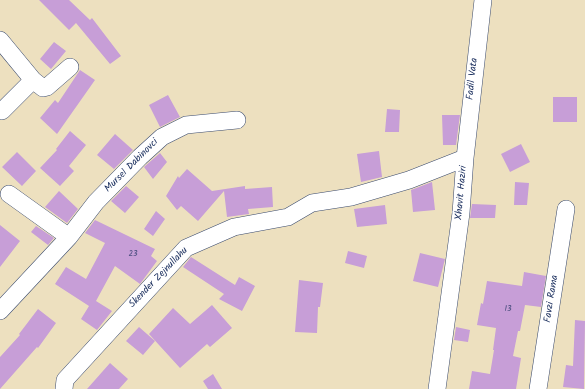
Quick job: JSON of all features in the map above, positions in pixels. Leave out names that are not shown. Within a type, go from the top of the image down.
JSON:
[{"type":"street","name":"Fadil Vata","points":[[464,158],[483,0]]},
{"type":"street","points":[[0,40],[33,80],[43,88],[47,87],[70,67]]},
{"type":"street","points":[[2,112],[33,80]]},
{"type":"street","name":"Mursel Dabinovci","points":[[0,311],[69,237],[96,202],[162,137],[186,125],[237,120]]},
{"type":"street","name":"Xhavit Haziri","points":[[288,217],[312,204],[351,196],[409,180],[464,158],[461,213],[437,389]]},
{"type":"street","points":[[10,194],[69,237]]},
{"type":"street","name":"Favzi Rama","points":[[538,389],[566,209]]},
{"type":"street","name":"Skender Zejnullahu","points":[[64,389],[65,380],[186,248],[234,227],[288,217]]},
{"type":"building","points":[[39,0],[69,0],[90,20],[92,18],[121,56],[110,64],[76,23],[69,30]]},
{"type":"building","points":[[54,42],[66,51],[51,69],[40,59]]},
{"type":"building","points":[[80,70],[95,80],[57,134],[40,118],[55,100],[58,103]]},
{"type":"building","points":[[168,95],[180,117],[160,127],[149,105]]},
{"type":"building","points":[[553,97],[577,97],[577,122],[553,122]]},
{"type":"building","points":[[387,109],[400,110],[399,132],[385,132]]},
{"type":"building","points":[[442,115],[460,115],[456,145],[443,145]]},
{"type":"building","points":[[70,131],[86,145],[69,166],[74,171],[60,186],[40,168],[57,150],[56,149]]},
{"type":"building","points":[[115,134],[133,150],[114,169],[97,155]]},
{"type":"building","points":[[521,144],[530,162],[510,172],[501,154]]},
{"type":"building","points":[[379,151],[382,177],[361,182],[357,154]]},
{"type":"building","points":[[17,152],[36,171],[22,186],[2,167]]},
{"type":"building","points":[[160,153],[167,162],[153,179],[144,167]]},
{"type":"building","points":[[187,169],[212,191],[245,186],[245,189],[272,187],[273,207],[248,209],[249,214],[227,217],[224,191],[198,221],[181,206],[177,210],[166,196],[178,176],[179,178]]},
{"type":"building","points":[[432,182],[435,210],[413,212],[411,190]]},
{"type":"building","points":[[515,182],[529,183],[527,205],[514,205]]},
{"type":"building","points":[[126,186],[139,197],[125,213],[111,201]]},
{"type":"building","points":[[59,191],[78,209],[67,223],[45,207]]},
{"type":"building","points":[[472,204],[496,205],[495,218],[470,218]]},
{"type":"building","points":[[385,205],[387,224],[357,227],[354,209]]},
{"type":"building","points":[[156,211],[165,219],[153,236],[144,229]]},
{"type":"building","points":[[95,220],[155,249],[151,256],[157,261],[140,284],[115,266],[96,301],[112,311],[97,330],[81,319],[89,306],[55,284],[66,267],[86,279],[105,243],[85,233]]},
{"type":"building","points":[[0,225],[20,241],[0,267]]},
{"type":"building","points":[[36,226],[54,238],[48,245],[31,232]]},
{"type":"building","points":[[348,251],[367,256],[364,268],[345,263]]},
{"type":"building","points":[[420,253],[445,259],[438,287],[413,281]]},
{"type":"building","points":[[191,257],[235,285],[239,277],[255,286],[242,311],[219,299],[224,294],[183,267]]},
{"type":"building","points":[[524,272],[546,276],[541,307],[525,305],[520,331],[518,331],[513,356],[521,358],[516,389],[469,389],[472,371],[490,374],[494,350],[496,328],[477,325],[487,281],[522,286]]},
{"type":"building","points":[[299,280],[323,283],[320,307],[318,307],[317,333],[295,332]]},
{"type":"building","points":[[212,305],[232,328],[210,347],[207,344],[180,368],[149,334],[173,308],[190,324]]},
{"type":"building","points":[[38,309],[56,323],[38,348],[37,347],[0,389],[0,357],[20,335],[19,334]]},
{"type":"building","points":[[575,320],[585,321],[584,389],[563,387],[566,365],[573,366]]},
{"type":"building","points":[[139,327],[155,341],[143,355],[126,341]]},
{"type":"building","points":[[456,327],[470,330],[468,342],[454,340]]},
{"type":"building","points":[[110,363],[128,379],[119,389],[87,389]]},
{"type":"building","points":[[213,374],[222,389],[208,389],[203,381]]}]
